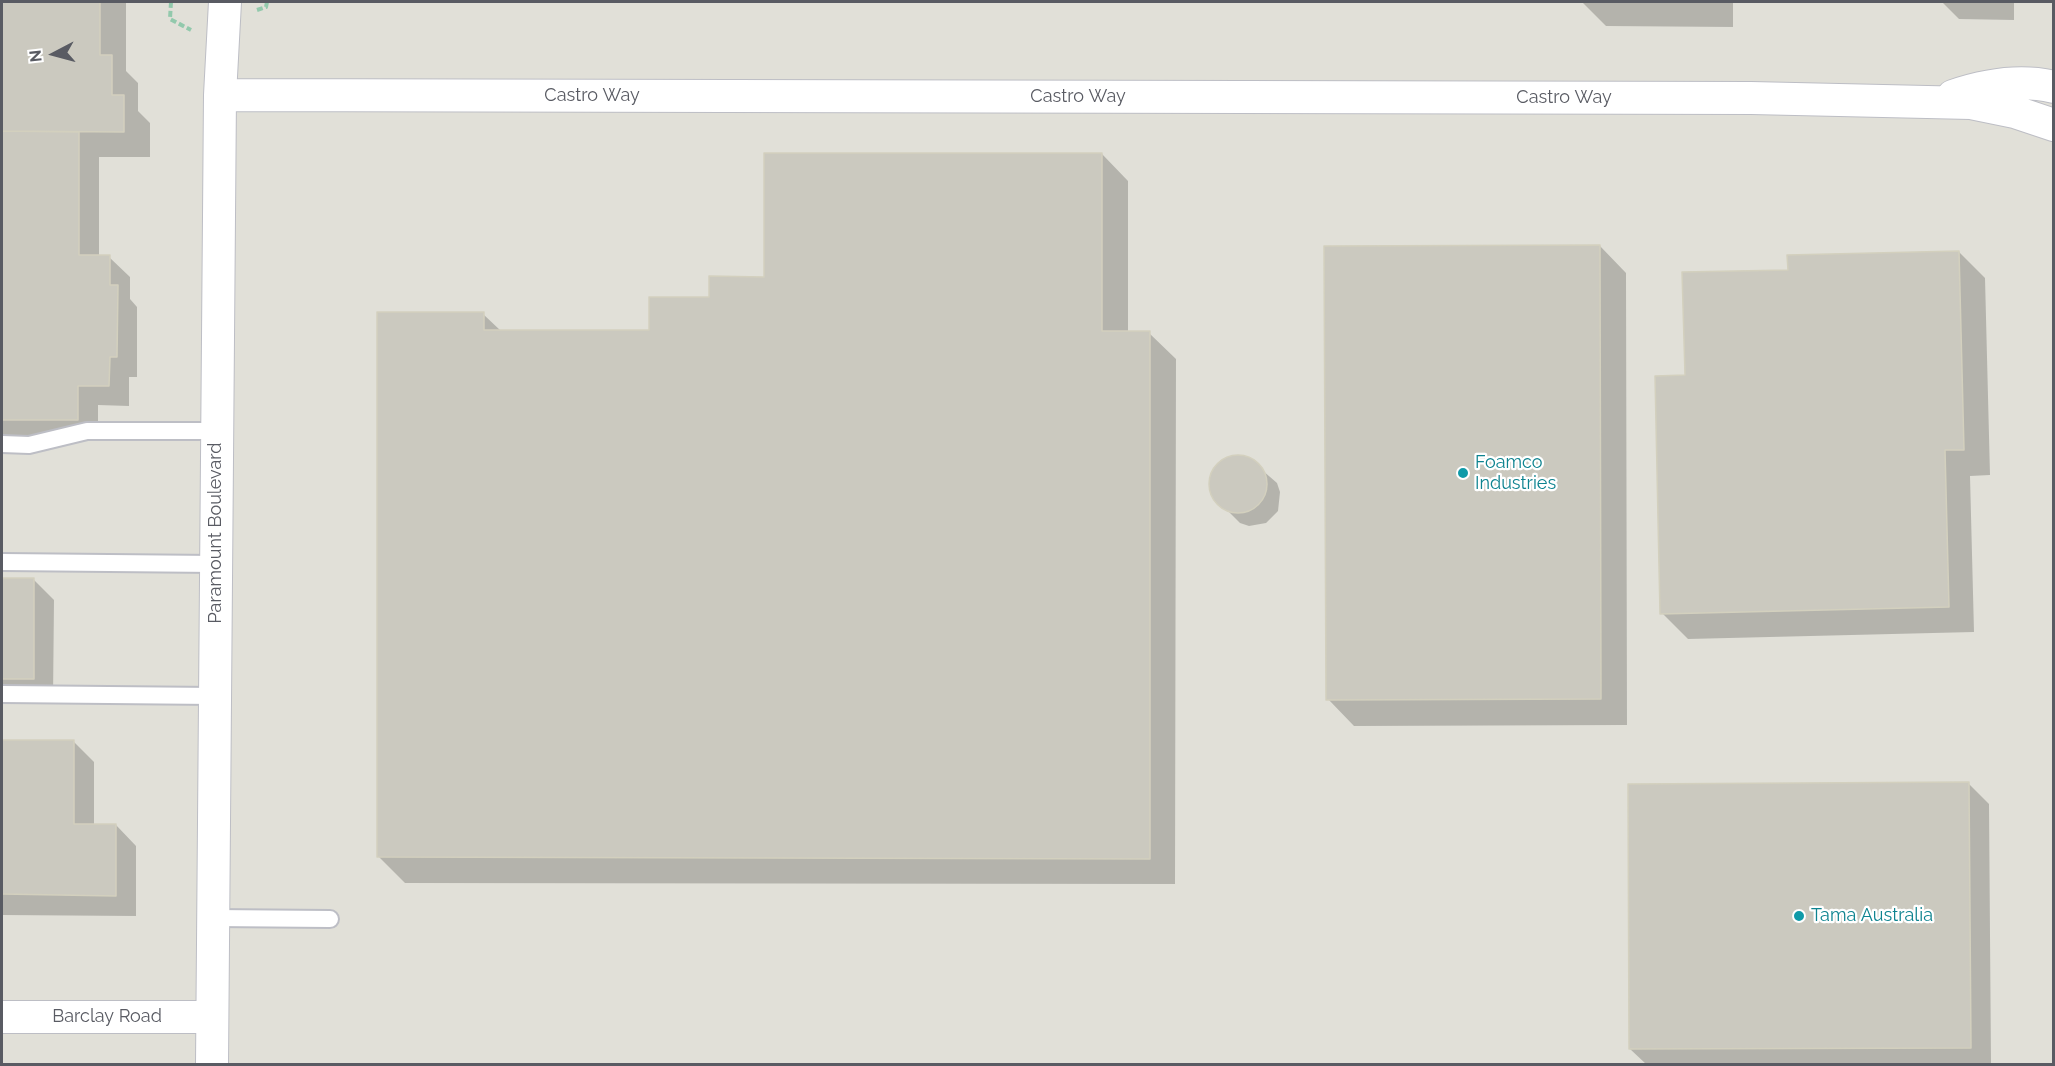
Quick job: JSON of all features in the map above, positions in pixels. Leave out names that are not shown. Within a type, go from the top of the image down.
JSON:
[{"type":"street","name":"Paramount Boulevard","points":[[212,1065],[220,95],[225,2]]},
{"type":"street","name":"Castro Way","points":[[1936,102],[1977,88],[2010,83],[2054,87]]},
{"type":"street","name":"Castro Way","points":[[220,95],[1751,98],[1971,103],[2014,112],[2054,126]]},
{"type":"street","name":"Barclay Road","points":[[2,1017],[212,1017]]},
{"type":"lane","points":[[2,444],[29,445],[87,431],[217,431]]},
{"type":"lane","points":[[2,562],[216,564]]},
{"type":"lane","points":[[2,694],[215,696]]},
{"type":"lane","points":[[213,918],[330,919]]},
{"type":"path","points":[[170,19],[171,2]]},
{"type":"shaded area","points":[[2,2],[2053,2],[2053,1064],[2,1064]]},
{"type":"building","points":[[2,2],[100,2],[100,55],[112,55],[112,95],[124,95],[124,132],[2,131]]},
{"type":"building","points":[[2,131],[79,132],[79,255],[110,255],[110,285],[118,285],[117,357],[110,357],[109,386],[78,386],[78,420],[2,420]]},
{"type":"building","points":[[764,153],[1102,153],[1102,331],[1150,331],[1150,859],[377,857],[377,312],[484,312],[484,330],[649,330],[649,297],[709,297],[709,276],[764,277]]},
{"type":"building","name":"Foamco Industries","points":[[1600,245],[1601,699],[1326,700],[1324,246]]},
{"type":"building","points":[[1959,251],[1964,450],[1945,450],[1949,607],[1660,614],[1655,376],[1685,375],[1682,272],[1788,270],[1787,255]]},
{"type":"building","points":[[1232,455],[1244,455],[1259,463],[1267,478],[1267,490],[1259,505],[1244,513],[1232,513],[1217,505],[1209,490],[1209,478],[1217,463]]},
{"type":"building","points":[[2,578],[34,578],[34,679],[2,679]]},
{"type":"building","points":[[2,740],[74,740],[74,824],[116,824],[116,896],[2,894]]},
{"type":"building","name":"Tama Australia","points":[[1969,782],[1971,1048],[1629,1049],[1628,784]]},
{"type":"place","name":"Foamco Industries","points":[[1463,473]]},
{"type":"place","name":"Tama Australia","points":[[1799,916]]}]
